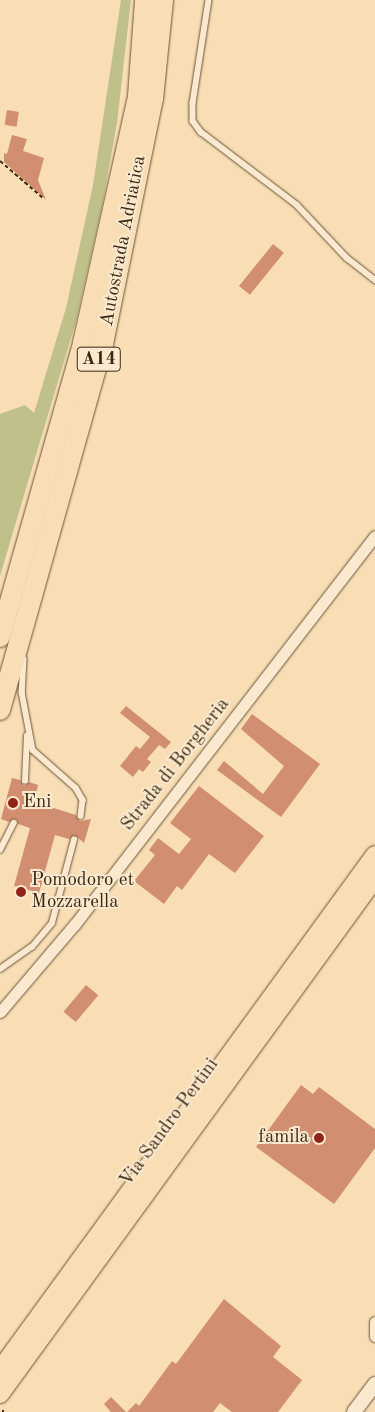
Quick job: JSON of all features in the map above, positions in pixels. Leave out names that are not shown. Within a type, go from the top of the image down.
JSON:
[{"type":"highway","name":"Autostrada Adriatica","points":[[0,637],[83,343],[138,96],[145,0]]},
{"type":"highway","name":"Autostrada Adriatica","points":[[0,710],[103,344],[153,99],[164,0]]},
{"type":"main road","name":"Via Sandro Pertini","points":[[0,1370],[375,855]]},
{"type":"main road","name":"Via Sandro Pertini","points":[[2,1406],[375,878]]},
{"type":"street","name":"Strada di Borgheria","points":[[0,1012],[75,924],[375,536]]},
{"type":"street","points":[[375,1322],[375,1336]]},
{"type":"street","points":[[354,1412],[375,1384]]},
{"type":"lane","points":[[208,0],[192,103],[193,121],[201,132],[297,204],[347,258],[375,280]]},
{"type":"lane","points":[[35,617],[50,536]]},
{"type":"lane","points":[[0,617],[24,554]]},
{"type":"lane","points":[[25,654],[22,692],[27,730],[25,781]]},
{"type":"lane","points":[[27,730],[38,757],[76,788],[83,800],[81,816]]},
{"type":"lane","points":[[0,850],[14,823]]},
{"type":"lane","points":[[0,969],[32,947],[52,923],[74,840]]},
{"type":"path","points":[[0,161],[43,198]]},
{"type":"green space","points":[[121,0],[131,0],[117,123],[102,207],[76,321],[0,576],[0,414],[25,405],[34,413],[66,308],[93,185]]},
{"type":"building","points":[[7,110],[19,112],[17,127],[5,125]]},
{"type":"building","points":[[12,135],[27,139],[23,151],[44,158],[38,180],[46,200],[4,162],[4,153],[7,154]]},
{"type":"building","points":[[273,244],[284,253],[250,295],[239,286]]},
{"type":"building","points":[[126,706],[171,742],[165,749],[159,745],[147,759],[151,762],[143,772],[139,769],[133,777],[120,766],[136,746],[140,749],[150,737],[120,713]]},
{"type":"building","points":[[252,714],[320,764],[281,817],[217,770],[224,761],[263,794],[284,766],[241,729]]},
{"type":"building","points":[[12,778],[20,780],[24,786],[29,782],[38,785],[34,802],[76,815],[80,821],[91,819],[84,843],[76,836],[69,839],[55,835],[39,893],[14,886],[30,828],[18,824],[16,819],[9,822],[1,819]]},
{"type":"building","points":[[199,786],[264,836],[235,873],[209,854],[182,890],[177,886],[164,904],[134,881],[155,855],[149,850],[158,838],[179,854],[191,839],[170,823]]},
{"type":"building","points":[[86,985],[98,995],[76,1022],[64,1012]]},
{"type":"building","name":"famila","points":[[301,1085],[313,1094],[319,1087],[375,1129],[375,1148],[334,1204],[256,1147]]},
{"type":"building","points":[[224,1299],[281,1346],[273,1357],[302,1380],[278,1412],[232,1412],[220,1403],[213,1412],[127,1412],[136,1403],[139,1406],[172,1361],[176,1364]]},
{"type":"building","points":[[111,1397],[126,1412],[111,1412],[104,1404]]},
{"type":"place","name":"Eni","points":[[13,803]]},
{"type":"place","name":"Pomodoro et Mozzarella","points":[[21,892]]},
{"type":"place","name":"famila","points":[[319,1138]]}]
